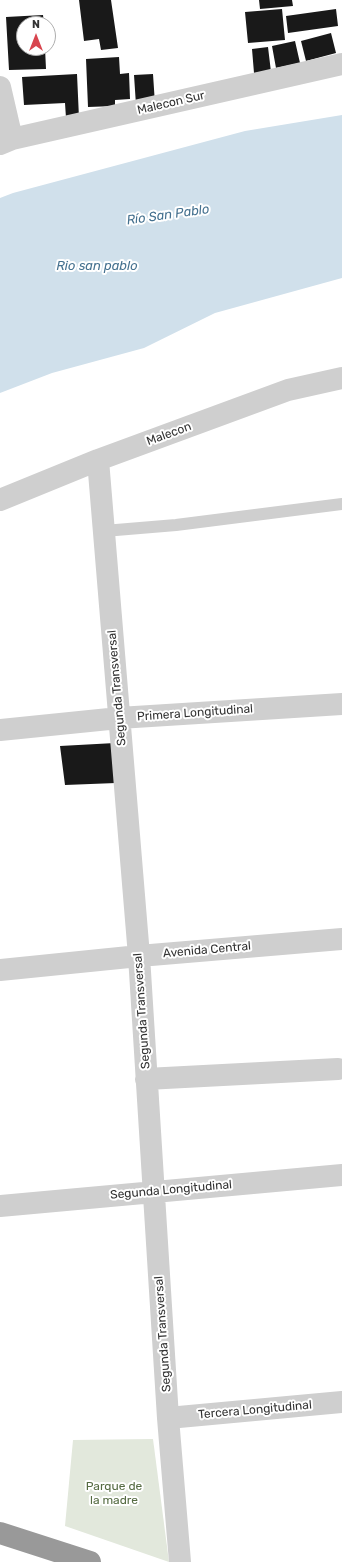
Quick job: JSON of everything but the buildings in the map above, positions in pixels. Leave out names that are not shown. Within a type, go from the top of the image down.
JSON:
[{"type":"highway","points":[[0,1533],[90,1562]]},
{"type":"street","name":"Malecon Sur","points":[[6,142],[342,64]]},
{"type":"street","points":[[0,87],[6,142]]},
{"type":"street","name":"Malecon","points":[[0,500],[98,460],[288,390],[342,378]]},
{"type":"street","name":"Segunda Transversal","points":[[98,460],[139,956],[168,1418],[180,1562]]},
{"type":"street","name":"Primera Longitudinal","points":[[0,730],[119,718],[342,704]]},
{"type":"street","name":"Avenida Central","points":[[0,970],[139,956],[342,939]]},
{"type":"street","points":[[146,1079],[338,1068]]},
{"type":"street","name":"Segunda Longitudinal","points":[[0,1206],[342,1175]]},
{"type":"street","name":"Tercera Longitudinal","points":[[168,1418],[342,1402]]},
{"type":"lane","points":[[104,531],[176,525],[342,504]]},
{"type":"green space","name":"Parque de la madre","points":[[153,1439],[169,1562],[65,1526],[73,1440]]},
{"type":"water","name":"Rio san pablo","points":[[342,115],[342,278],[215,313],[144,348],[52,373],[0,393],[0,198],[13,193],[245,131]]},
{"type":"water label","name":"Río San Pablo","points":[[168,215]]}]
